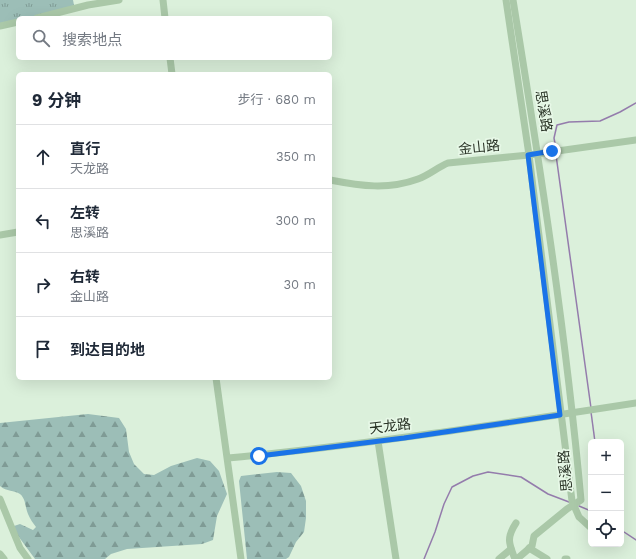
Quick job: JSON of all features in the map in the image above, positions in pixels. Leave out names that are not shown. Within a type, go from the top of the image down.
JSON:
[{"type":"street","points":[[45,16],[88,5],[119,0]]},
{"type":"street","points":[[163,0],[165,16]]},
{"type":"street","name":"思溪路","points":[[506,0],[528,155],[560,415],[572,501],[574,504],[581,500],[573,413],[538,153],[513,0]]},
{"type":"street","points":[[0,26],[16,22]]},
{"type":"street","points":[[170,60],[172,72]]},
{"type":"street","name":"金山路","points":[[332,180],[377,187],[400,185],[420,178],[448,163],[528,155],[636,140]]},
{"type":"street","points":[[0,235],[16,232]]},
{"type":"street","points":[[216,380],[241,559]]},
{"type":"street","name":"天龙路","points":[[228,458],[259,456],[378,441],[636,403]]},
{"type":"street","points":[[378,441],[396,559]]},
{"type":"street","points":[[0,498],[20,548],[28,559]]},
{"type":"street","points":[[516,523],[509,537],[509,543],[516,559],[532,546],[534,536],[574,504],[579,517],[588,525]]},
{"type":"street","points":[[530,548],[547,559]]},
{"type":"street","points":[[499,559],[511,549]]},
{"type":"street","points":[[0,554],[4,559]]},
{"type":"green space","points":[[0,0],[73,0],[74,5],[70,8],[36,16],[16,16],[16,20],[0,24]]},
{"type":"green space","points":[[88,414],[119,418],[126,429],[129,452],[134,464],[144,474],[154,475],[171,466],[197,458],[210,461],[219,471],[227,494],[217,516],[213,540],[202,544],[127,549],[111,554],[105,559],[35,559],[13,529],[14,526],[20,524],[33,530],[36,527],[29,516],[23,498],[20,494],[0,486],[0,423]]},
{"type":"green space","points":[[277,472],[291,473],[301,486],[306,501],[304,532],[296,542],[289,557],[286,559],[247,559],[239,481],[241,476]]},
{"type":"waterway","points":[[556,149],[554,138],[557,125],[569,122],[600,121],[636,103]]},
{"type":"waterway","points":[[556,155],[591,408]]},
{"type":"waterway","points":[[591,412],[595,439]]},
{"type":"waterway","points":[[424,559],[444,504],[452,487],[473,476],[488,472],[521,477],[548,494],[569,502]]},
{"type":"waterway","points":[[579,506],[588,510]]},
{"type":"waterway","points":[[624,532],[636,540]]},
{"type":"route","points":[[259,456],[404,438],[560,415],[528,155],[552,151]]}]
